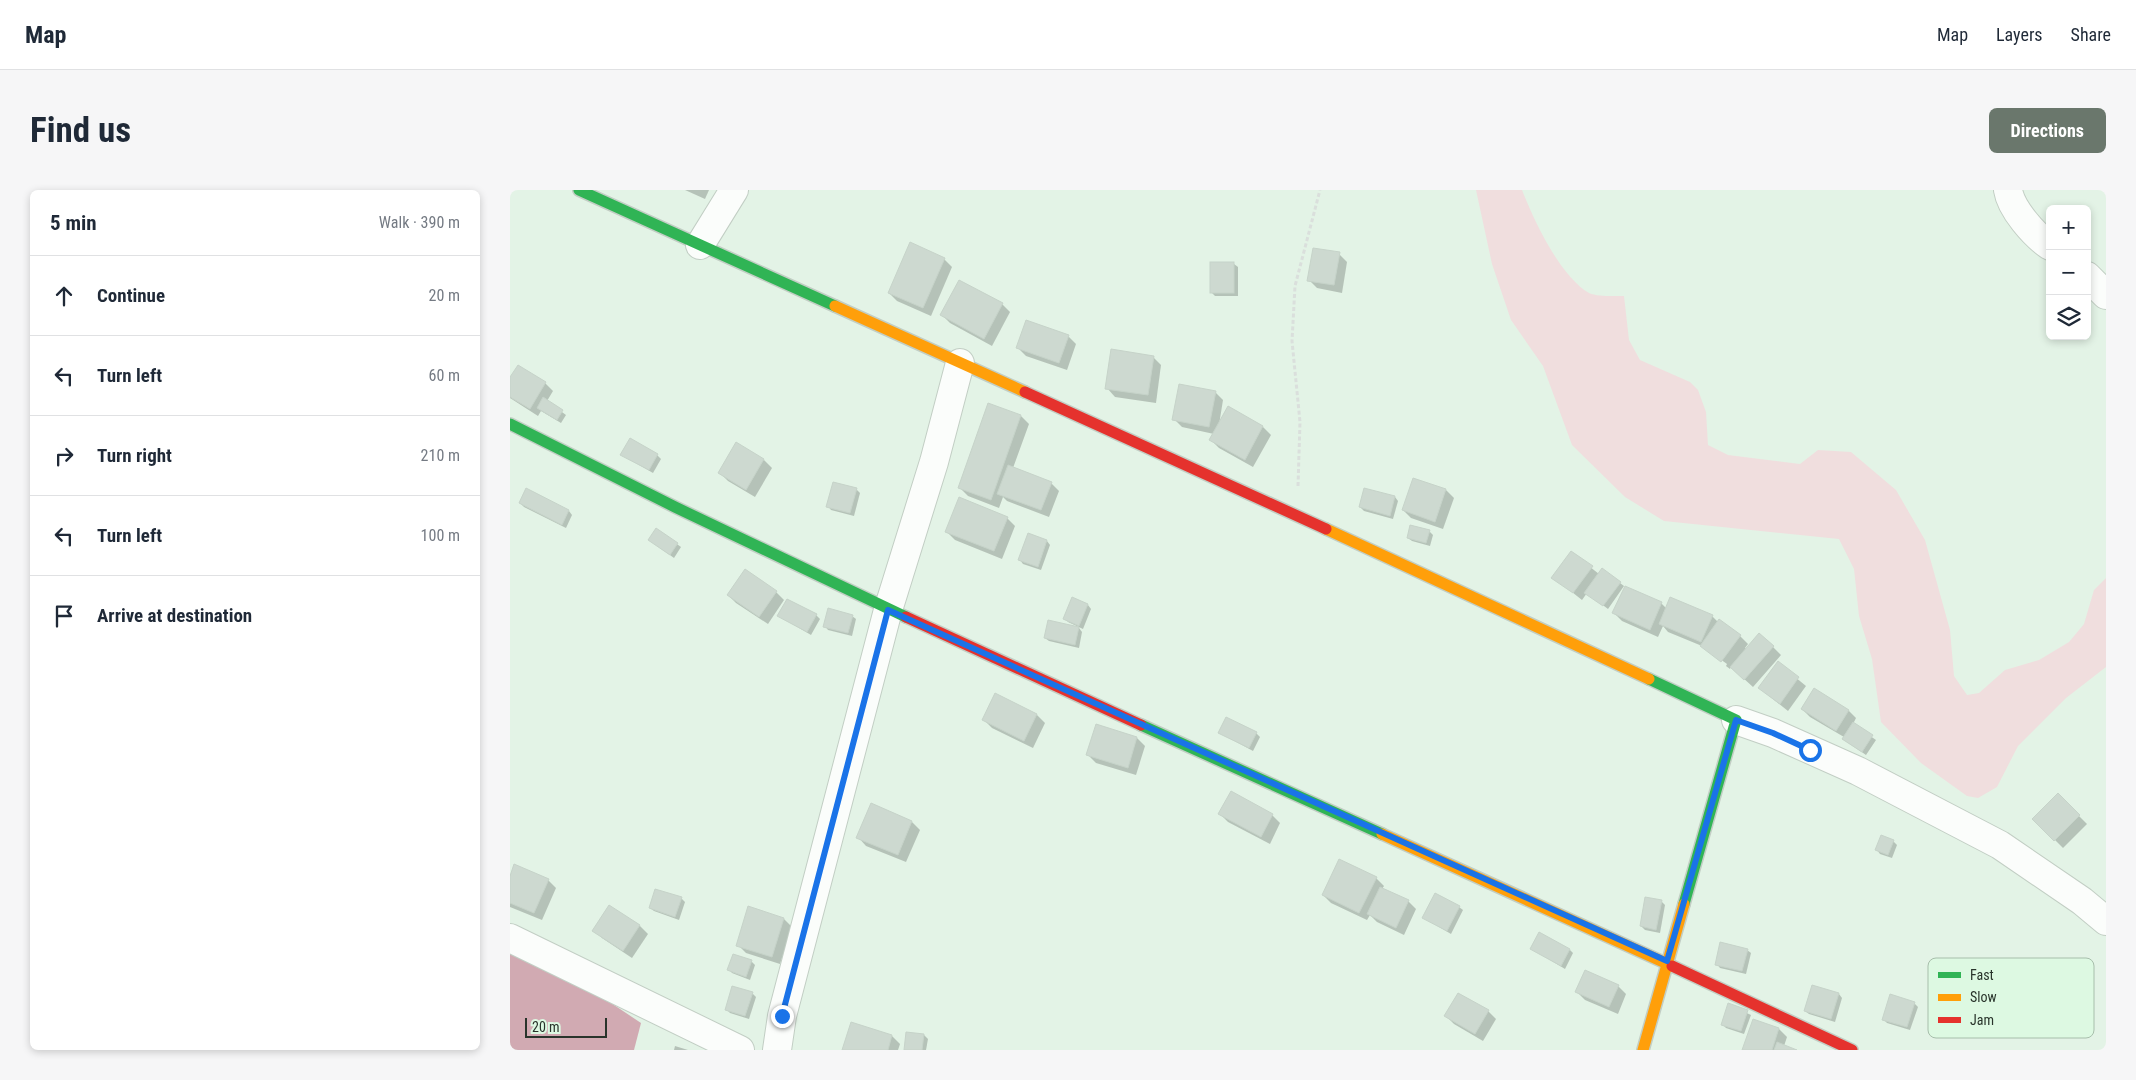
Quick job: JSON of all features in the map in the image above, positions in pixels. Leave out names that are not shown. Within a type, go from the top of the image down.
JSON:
[{"type":"street","points":[[579,190],[1436,579],[1736,720],[1773,733],[1858,771],[2000,845],[2082,901],[2106,921]]},
{"type":"street","points":[[700,245],[734,190]]},
{"type":"street","points":[[2008,190],[2009,200],[2037,237],[2046,243]]},
{"type":"street","points":[[2091,280],[2106,295]]},
{"type":"street","points":[[777,1050],[784,1008],[888,610],[934,462],[960,364]]},
{"type":"street","points":[[510,424],[631,486],[888,610],[1667,961],[1852,1050]]},
{"type":"street","points":[[1643,1050],[1736,720]]},
{"type":"street","points":[[510,938],[740,1050]]},
{"type":"path","points":[[1289,512],[1298,488],[1299,470],[1300,422],[1292,341],[1295,286],[1320,190]]},
{"type":"shaded area","points":[[1476,190],[1522,190],[1533,217],[1549,247],[1578,285],[1593,294],[1624,296],[1629,340],[1640,360],[1690,382],[1698,390],[1706,412],[1708,445],[1728,455],[1800,464],[1818,450],[1851,452],[1896,490],[1925,540],[1950,630],[1954,676],[1967,695],[1979,693],[2005,670],[2039,660],[2069,642],[2084,624],[2094,590],[2106,578],[2106,667],[2066,698],[2018,746],[1997,787],[1978,798],[1967,796],[1921,763],[1881,722],[1872,659],[1859,616],[1854,569],[1839,539],[1664,521],[1625,497],[1572,445],[1543,366],[1511,320],[1492,264]]},
{"type":"shaded area","points":[[510,954],[602,997],[641,1023],[634,1050],[510,1050]]},
{"type":"building","points":[[910,242],[945,258],[923,308],[888,293]]},
{"type":"building","points":[[1313,248],[1340,252],[1334,285],[1307,281]]},
{"type":"building","points":[[1210,262],[1234,262],[1234,293],[1210,293]]},
{"type":"building","points":[[959,280],[1003,303],[984,339],[940,315]]},
{"type":"building","points":[[1026,320],[1069,335],[1059,363],[1016,348]]},
{"type":"building","points":[[1111,349],[1154,356],[1148,395],[1105,389]]},
{"type":"building","points":[[518,365],[546,382],[530,409],[510,397],[510,377]]},
{"type":"building","points":[[1179,384],[1216,391],[1209,427],[1172,420]]},
{"type":"building","points":[[543,397],[563,410],[557,420],[537,408]]},
{"type":"building","points":[[988,403],[1021,415],[991,500],[958,488]]},
{"type":"building","points":[[1228,406],[1263,426],[1245,460],[1209,440]]},
{"type":"building","points":[[630,438],[658,454],[649,470],[620,455]]},
{"type":"building","points":[[736,442],[764,459],[746,490],[718,473]]},
{"type":"building","points":[[1008,465],[1052,482],[1041,510],[997,494]]},
{"type":"building","points":[[1413,478],[1446,489],[1435,522],[1402,510]]},
{"type":"building","points":[[833,482],[857,488],[850,513],[826,507]]},
{"type":"building","points":[[526,488],[569,510],[562,525],[519,503]]},
{"type":"building","points":[[1364,488],[1395,496],[1390,516],[1359,507]]},
{"type":"building","points":[[959,497],[1008,517],[994,551],[945,532]]},
{"type":"building","points":[[1410,525],[1430,530],[1426,543],[1407,538]]},
{"type":"building","points":[[656,528],[678,543],[670,555],[648,540]]},
{"type":"building","points":[[1028,533],[1047,540],[1038,567],[1018,560]]},
{"type":"building","points":[[1571,551],[1593,566],[1573,593],[1551,578]]},
{"type":"building","points":[[1602,568],[1621,582],[1603,606],[1584,593]]},
{"type":"building","points":[[745,569],[777,591],[759,617],[727,595]]},
{"type":"building","points":[[1625,586],[1662,602],[1650,630],[1612,613]]},
{"type":"building","points":[[1072,597],[1088,604],[1079,626],[1063,619]]},
{"type":"building","points":[[1670,597],[1713,615],[1701,642],[1659,624]]},
{"type":"building","points":[[787,599],[817,614],[807,632],[777,616]]},
{"type":"building","points":[[828,608],[853,615],[848,633],[823,627]]},
{"type":"building","points":[[1719,619],[1741,635],[1721,662],[1700,646]]},
{"type":"building","points":[[1048,620],[1079,627],[1075,645],[1044,638]]},
{"type":"building","points":[[1759,633],[1774,646],[1744,680],[1730,667]]},
{"type":"building","points":[[1778,661],[1799,677],[1780,704],[1758,688]]},
{"type":"building","points":[[1814,688],[1849,710],[1836,731],[1801,709]]},
{"type":"building","points":[[995,693],[1037,714],[1024,741],[982,720]]},
{"type":"building","points":[[1226,717],[1257,732],[1249,748],[1218,733]]},
{"type":"building","points":[[1853,722],[1873,735],[1862,752],[1842,739]]},
{"type":"building","points":[[1096,724],[1137,737],[1128,768],[1086,755]]},
{"type":"building","points":[[1231,791],[1273,814],[1261,837],[1218,814]]},
{"type":"building","points":[[2058,793],[2080,815],[2054,841],[2032,819]]},
{"type":"building","points":[[871,803],[912,821],[898,855],[856,838]]},
{"type":"building","points":[[1881,835],[1894,840],[1888,855],[1875,850]]},
{"type":"building","points":[[1339,859],[1377,877],[1359,913],[1322,895]]},
{"type":"building","points":[[514,864],[549,879],[534,913],[510,903],[510,876]]},
{"type":"building","points":[[1380,887],[1409,900],[1396,928],[1367,914]]},
{"type":"building","points":[[655,889],[682,897],[675,917],[649,908]]},
{"type":"building","points":[[1435,893],[1460,906],[1447,931],[1422,918]]},
{"type":"building","points":[[1645,897],[1662,900],[1656,930],[1640,926]]},
{"type":"building","points":[[609,905],[640,925],[623,951],[592,931]]},
{"type":"building","points":[[748,906],[784,918],[772,957],[736,946]]},
{"type":"building","points":[[1539,932],[1570,949],[1561,966],[1530,949]]},
{"type":"building","points":[[1720,942],[1748,949],[1742,971],[1715,965]]},
{"type":"building","points":[[733,954],[752,960],[746,977],[727,970]]},
{"type":"building","points":[[1585,970],[1619,985],[1609,1007],[1575,992]]},
{"type":"building","points":[[1812,985],[1839,993],[1831,1019],[1804,1011]]},
{"type":"building","points":[[732,986],[753,992],[745,1016],[725,1010]]},
{"type":"building","points":[[1458,993],[1489,1010],[1475,1034],[1444,1016]]},
{"type":"building","points":[[1890,994],[1915,1002],[1907,1027],[1882,1020]]},
{"type":"building","points":[[1728,1003],[1748,1010],[1741,1031],[1721,1025]]},
{"type":"building","points":[[1753,1019],[1779,1028],[1772,1050],[1742,1050]]},
{"type":"building","points":[[851,1022],[892,1035],[888,1050],[842,1050]]},
{"type":"building","points":[[906,1032],[924,1034],[922,1050],[904,1050]]},
{"type":"building","points":[[1777,1042],[1797,1050],[1774,1050]]},
{"type":"traffic: fast","points":[[579,190],[835,306]]},
{"type":"traffic: fast","points":[[510,424],[675,507],[906,617]]},
{"type":"traffic: fast","points":[[1649,679],[1736,720],[1684,904]]},
{"type":"traffic: fast","points":[[1141,725],[1382,834]]},
{"type":"traffic: slow","points":[[835,306],[1025,392]]},
{"type":"traffic: slow","points":[[1326,529],[1649,679]]},
{"type":"traffic: slow","points":[[1382,834],[1672,966]]},
{"type":"traffic: slow","points":[[1643,1050],[1684,904]]},
{"type":"traffic: jam","points":[[1025,392],[1326,529]]},
{"type":"traffic: jam","points":[[906,617],[1141,725]]},
{"type":"traffic: jam","points":[[1672,966],[1852,1050]]},
{"type":"route","points":[[782,1016],[888,610],[1667,961],[1736,720],[1773,733],[1810,750]]}]
